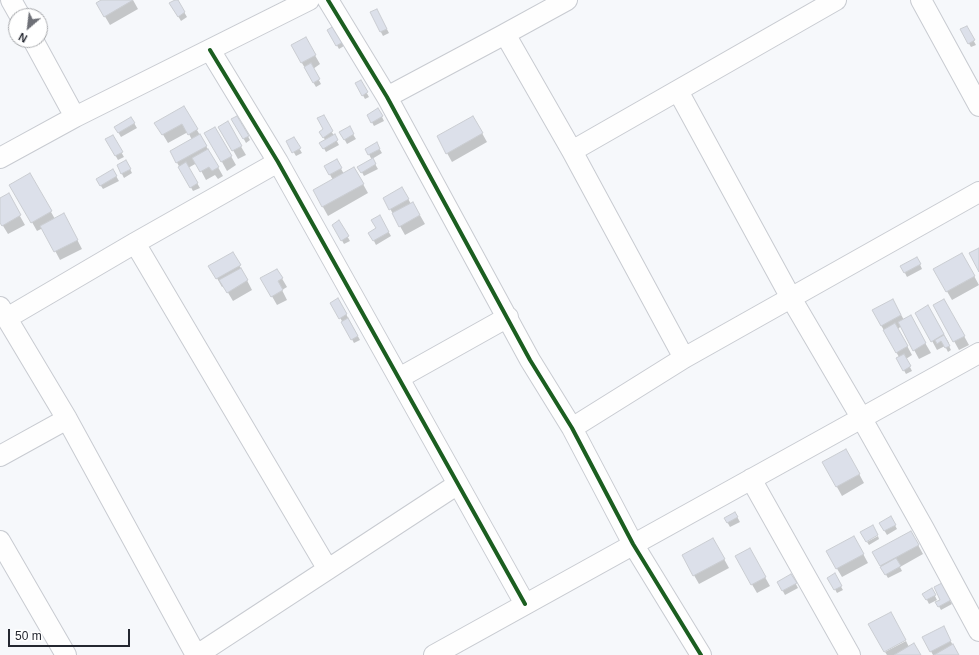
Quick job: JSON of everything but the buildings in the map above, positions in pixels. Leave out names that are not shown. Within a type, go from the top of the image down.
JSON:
[{"type":"street","points":[[0,158],[74,117],[309,0]]},
{"type":"street","points":[[328,0],[387,97],[508,316],[530,360],[572,428],[634,544],[701,655]]},
{"type":"street","points":[[387,97],[567,0]]},
{"type":"street","points":[[572,151],[836,0]]},
{"type":"street","points":[[921,0],[979,106]]},
{"type":"street","points":[[505,34],[572,151],[684,358]]},
{"type":"street","points":[[37,48],[74,117]]},
{"type":"street","points":[[210,50],[278,162],[525,604]]},
{"type":"street","points":[[678,90],[791,298],[862,418],[979,631]]},
{"type":"street","points":[[278,162],[135,243],[3,312],[67,418],[196,655],[327,568],[458,484]]},
{"type":"street","points":[[572,428],[684,358],[979,192]]},
{"type":"street","points":[[135,243],[327,568]]},
{"type":"street","points":[[399,378],[508,316]]},
{"type":"street","points":[[434,655],[979,354]]},
{"type":"street","points":[[0,456],[67,418]]},
{"type":"street","points":[[751,479],[850,655]]},
{"type":"street","points":[[0,541],[66,655]]},
{"type":"cycle path","points":[[328,0],[387,97],[530,360],[572,428],[633,544],[701,655]]},
{"type":"cycle path","points":[[210,50],[278,162],[525,604]]}]
